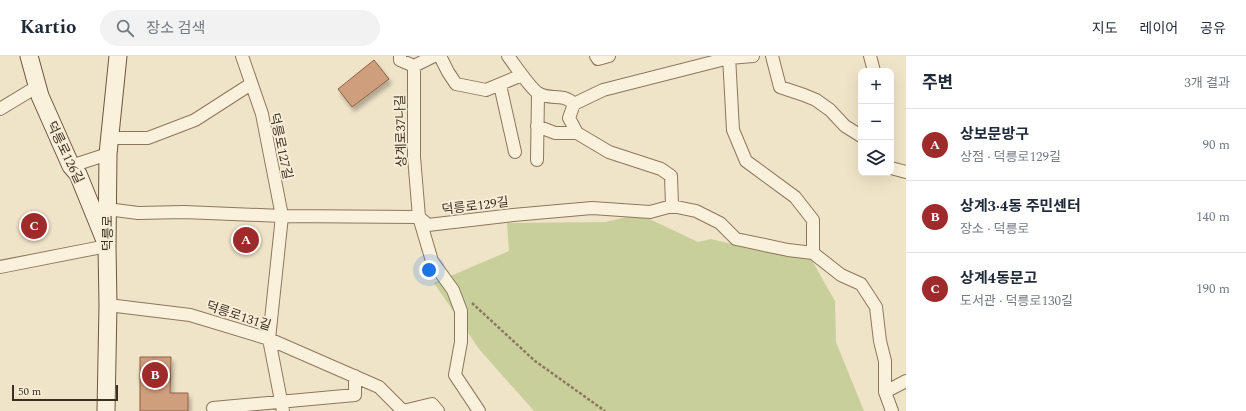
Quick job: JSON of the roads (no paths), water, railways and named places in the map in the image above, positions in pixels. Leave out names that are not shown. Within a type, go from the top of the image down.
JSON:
[{"type":"main road","name":"덕릉로126길","points":[[29,56],[40,96],[71,166],[78,174],[107,246]]},
{"type":"main road","name":"덕릉로","points":[[106,411],[108,305],[107,208],[109,146],[118,56]]},
{"type":"street","name":"덕릉로127길","points":[[242,56],[262,114],[282,216]]},
{"type":"street","points":[[400,56],[400,60],[414,66],[434,56]]},
{"type":"street","points":[[440,56],[456,84],[486,90],[522,75]]},
{"type":"street","points":[[508,56],[538,93],[547,96],[568,98],[574,104]]},
{"type":"street","points":[[576,133],[570,118],[574,104],[603,90],[729,57],[753,56]]},
{"type":"street","points":[[772,56],[780,87],[816,100],[830,110],[845,126],[858,134]]},
{"type":"street","points":[[870,56],[873,68]]},
{"type":"street","points":[[729,57],[733,130],[746,161],[795,197],[813,220],[813,253],[841,275],[862,284],[876,307],[884,361],[885,392],[892,411]]},
{"type":"street","name":"상계로37나길","points":[[414,66],[414,158],[419,217],[432,261],[453,290],[461,311],[461,342],[455,374],[479,411]]},
{"type":"street","points":[[71,166],[109,146],[148,138],[195,120],[251,84]]},
{"type":"street","points":[[500,85],[515,152]]},
{"type":"street","points":[[0,109],[38,86]]},
{"type":"street","points":[[537,160],[538,93]]},
{"type":"street","points":[[537,126],[555,134],[576,133],[610,152],[661,169],[670,176],[672,206]]},
{"type":"street","points":[[894,169],[906,172]]},
{"type":"street","name":"덕릉로129길","points":[[107,208],[138,213],[184,212],[282,216],[419,217],[428,225],[592,208],[650,212],[672,206],[696,210],[720,223],[736,239],[788,250],[813,253]]},
{"type":"street","points":[[282,216],[269,339],[283,406]]},
{"type":"street","points":[[0,267],[107,246]]},
{"type":"street","name":"덕릉로131길","points":[[108,305],[190,315],[269,339],[379,387],[403,411],[432,404],[438,411]]},
{"type":"street","points":[[213,408],[283,406],[355,395],[355,376]]},
{"type":"street","points":[[885,392],[906,381]]},
{"type":"place","name":"상계4동문고","points":[[34,226]]},
{"type":"place","name":"상보문방구","points":[[246,240]]},
{"type":"place","name":"상계3·4동 주민센터","points":[[155,375]]}]
